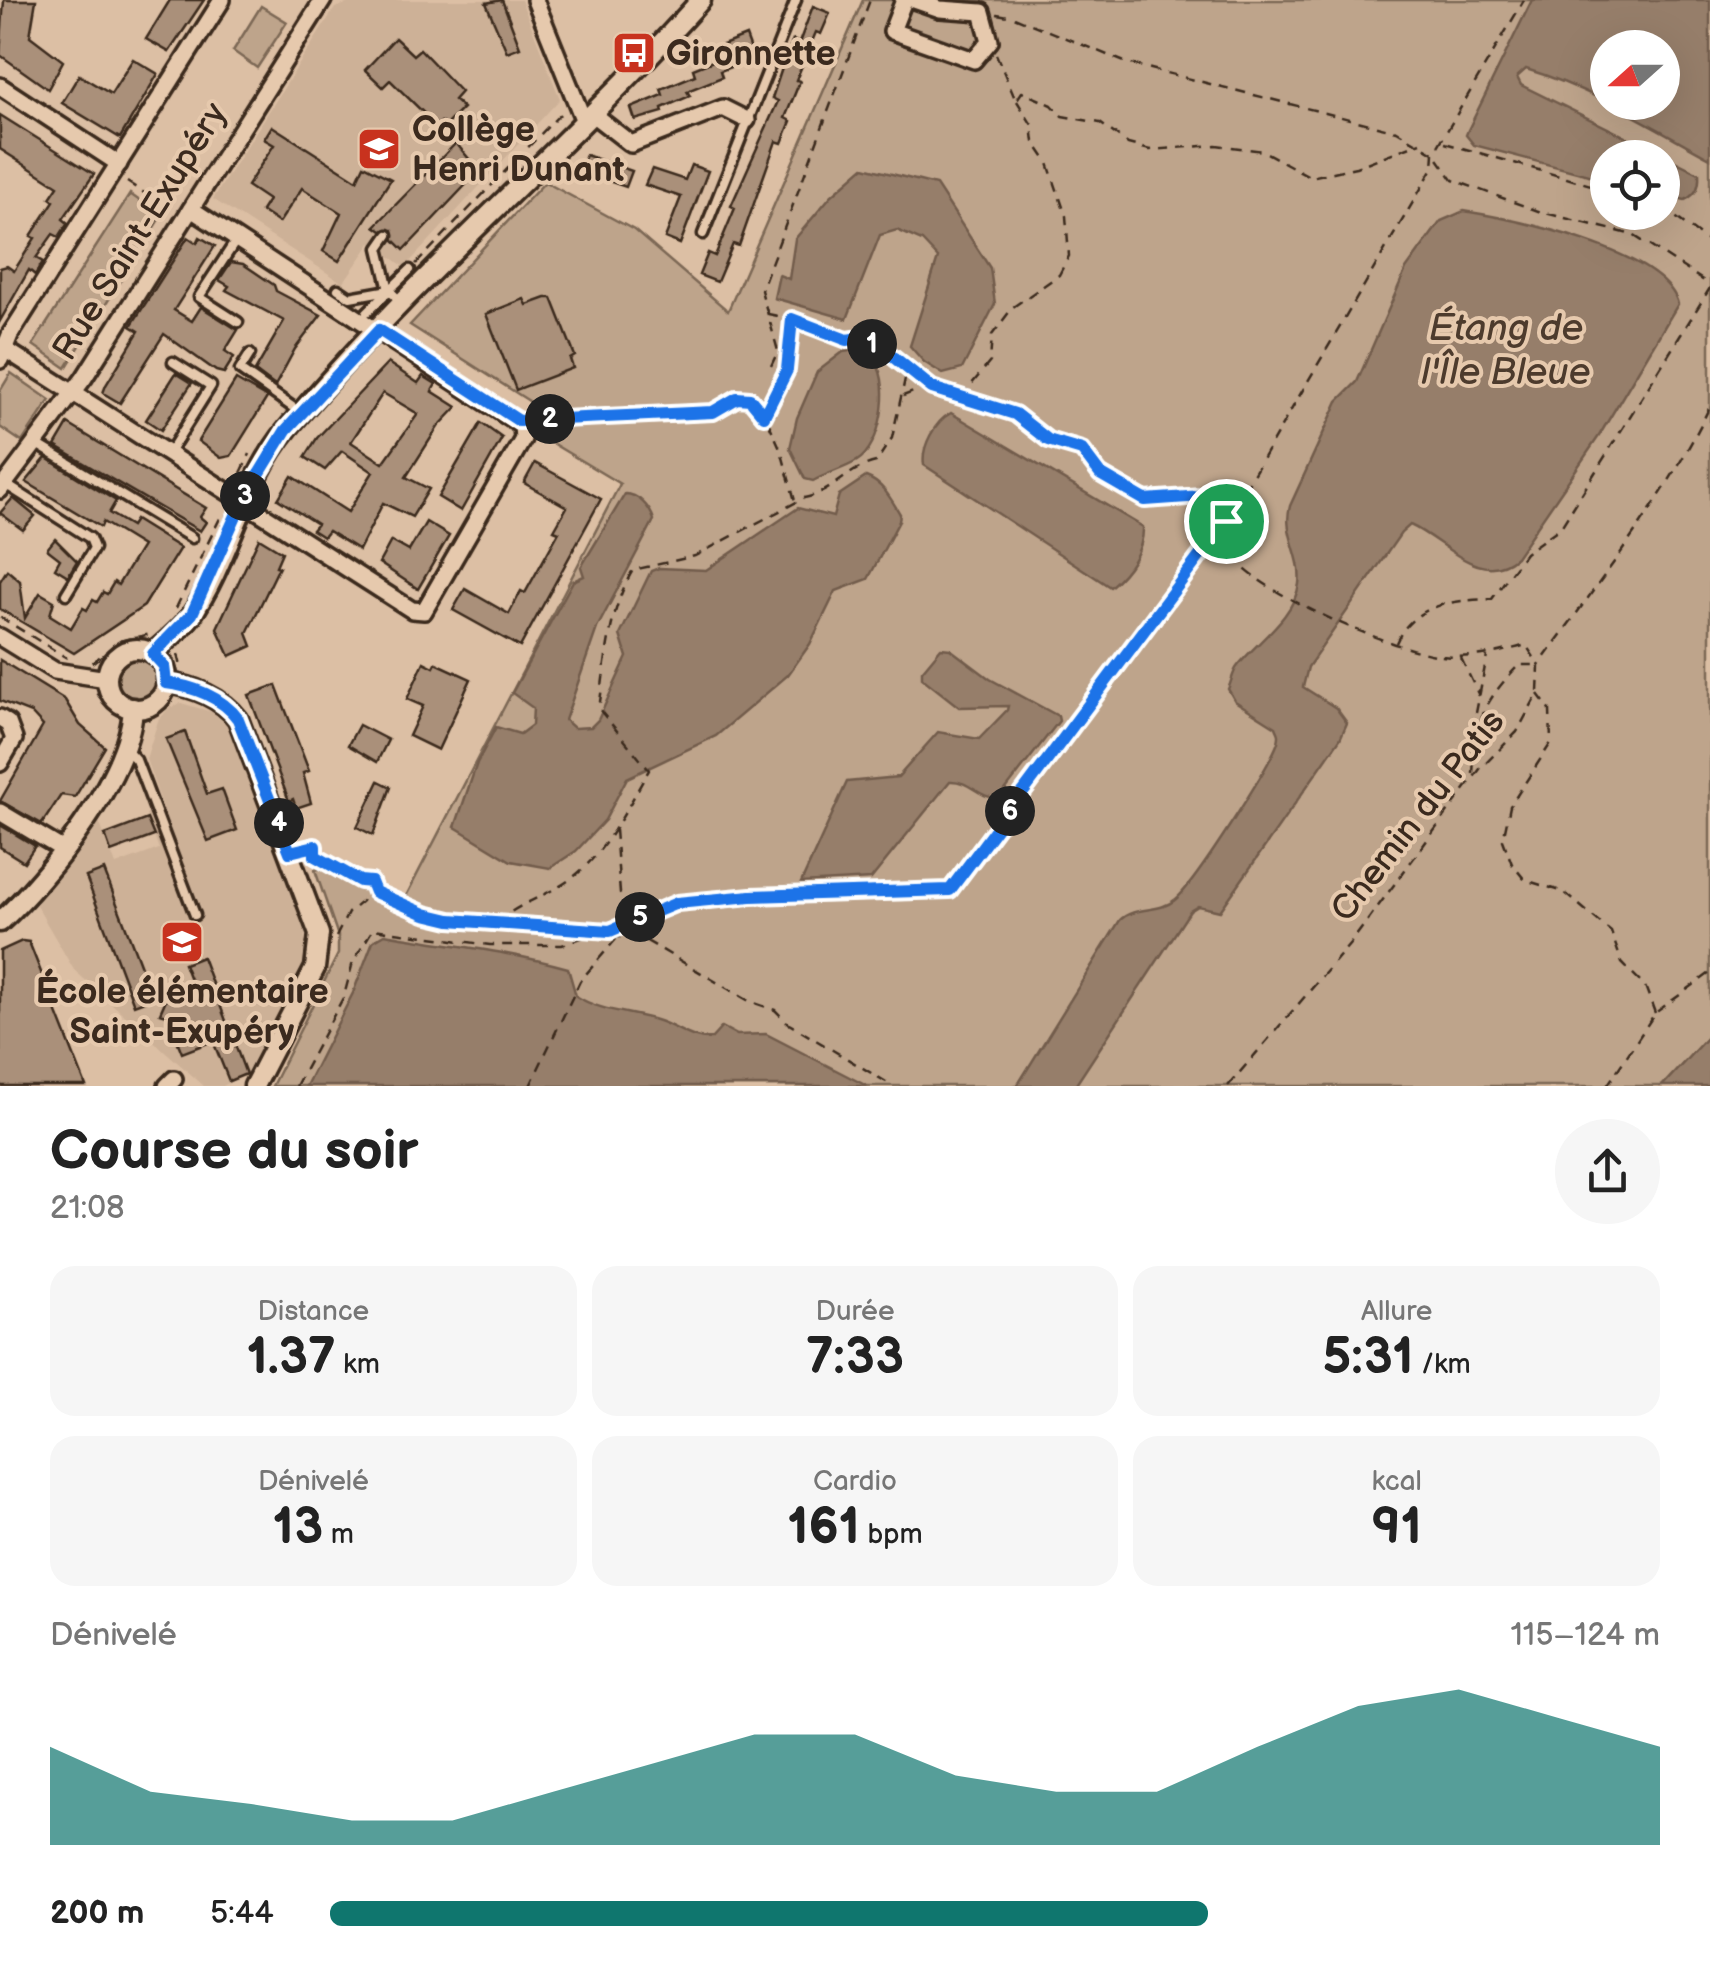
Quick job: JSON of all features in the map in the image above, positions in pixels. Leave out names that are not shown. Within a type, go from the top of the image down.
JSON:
[{"type":"street","points":[[189,202],[237,239],[519,421],[523,439],[424,611],[412,610],[234,503],[169,453],[1,351],[222,0]]},
{"type":"street","points":[[300,0],[320,3]]},
{"type":"street","points":[[535,0],[587,116],[631,144],[688,126],[723,108],[748,120]]},
{"type":"street","points":[[153,654],[192,614],[234,503],[300,413],[701,0]]},
{"type":"street","points":[[904,0],[892,31],[974,60],[990,41],[982,12],[940,9],[914,0]]},
{"type":"street","name":"Rue Saint-Exupéry","points":[[2,487],[15,460],[35,443],[72,392],[255,90],[320,3]]},
{"type":"street","points":[[0,86],[116,168]]},
{"type":"street","points":[[0,637],[55,670],[99,684],[132,718]]},
{"type":"street","points":[[0,922],[103,793],[126,748],[132,718],[155,702],[166,683],[164,666],[153,654],[136,649],[124,652],[99,684]]},
{"type":"street","points":[[166,683],[208,695],[232,712],[319,934],[314,968],[254,1086]]},
{"type":"street","points":[[0,718],[8,722],[14,739],[0,763]]},
{"type":"street","points":[[0,812],[62,849]]},
{"type":"lane","points":[[703,234],[796,0]]},
{"type":"lane","points":[[388,235],[379,248],[389,290],[397,298]]},
{"type":"lane","points":[[237,239],[199,297],[238,322]]},
{"type":"lane","points":[[368,312],[410,270]]},
{"type":"lane","points":[[338,289],[349,298],[389,290]]},
{"type":"lane","points":[[250,354],[240,370],[300,413]]},
{"type":"lane","points":[[169,453],[211,386],[172,362]]},
{"type":"lane","points":[[35,443],[192,538]]},
{"type":"lane","points":[[2,487],[90,538],[94,548],[66,594]]},
{"type":"lane","points":[[126,748],[136,760],[195,915]]},
{"type":"lane","points":[[290,852],[316,843],[315,856],[360,881],[371,882]]},
{"type":"lane","points":[[371,882],[378,874]]},
{"type":"lane","points":[[371,882],[375,892]]},
{"type":"path","points":[[771,366],[778,351],[761,290],[870,0]]},
{"type":"path","points":[[296,1086],[344,996],[353,962],[372,929],[490,945],[562,946],[677,903],[751,896],[950,890],[1226,521],[1433,168],[1434,153],[1524,0]]},
{"type":"path","points":[[982,12],[1014,16],[1127,64],[1344,117],[1421,142],[1453,180],[1542,212],[1633,235],[1704,281],[1710,280]]},
{"type":"path","points":[[960,398],[990,362],[992,336],[1013,306],[1059,275],[1069,256],[1066,216],[1048,163],[1034,142],[1032,125],[1016,101],[988,34]]},
{"type":"path","points":[[1016,101],[1022,92],[1052,106],[1062,116],[1100,122],[1128,144],[1150,150],[1216,145],[1263,151],[1311,178],[1421,142]]},
{"type":"path","points":[[410,270],[568,108]]},
{"type":"path","points":[[1443,142],[1590,185]]},
{"type":"path","points":[[116,168],[172,211],[169,219]]},
{"type":"path","points":[[1680,220],[1710,243]]},
{"type":"path","points":[[1394,646],[1404,624],[1436,605],[1492,600],[1525,553],[1561,528],[1710,288]]},
{"type":"path","points":[[768,314],[847,340],[859,338],[886,351],[930,386],[1015,414],[1048,440],[1082,450],[1100,474],[1145,500],[1202,496],[1226,521],[1229,550],[1250,574],[1394,646],[1446,657],[1487,655],[1526,645],[1539,664]]},
{"type":"path","points":[[764,416],[787,370],[792,319]]},
{"type":"path","points":[[497,922],[525,900],[560,886],[591,860],[615,829],[649,770],[600,709],[609,634],[623,587],[633,570],[696,556],[796,502],[821,495],[855,467],[876,462],[892,438],[907,369]]},
{"type":"path","points":[[900,398],[930,386]]},
{"type":"path","points":[[519,421],[713,412],[737,398],[750,399],[764,416],[780,450],[796,502]]},
{"type":"path","points":[[1539,664],[1646,515],[1691,446],[1710,406]]},
{"type":"path","points":[[175,610],[234,503]]},
{"type":"path","points":[[0,617],[76,664]]},
{"type":"path","points":[[84,666],[119,642],[158,631]]},
{"type":"path","points":[[179,646],[178,662],[188,675]]},
{"type":"path","points":[[1476,713],[1487,655]]},
{"type":"path","points":[[1461,656],[1479,696]]},
{"type":"path","points":[[1473,778],[1478,719],[1491,694],[1519,665],[1539,664]]},
{"type":"path","name":"Chemin du Patis","points":[[1228,1086],[1350,944],[1473,778],[1517,732],[1538,693],[1539,664]]},
{"type":"path","points":[[99,684],[132,718],[182,698]]},
{"type":"path","points":[[1538,693],[1550,710],[1551,743],[1510,806],[1503,840],[1512,864],[1525,880],[1564,892],[1612,932],[1622,963],[1645,986],[1654,1013]]},
{"type":"path","points":[[615,829],[620,893],[637,918]]},
{"type":"path","points":[[335,938],[348,913],[375,892],[425,914],[450,920],[610,931],[618,937],[645,940],[749,1001],[776,1010],[789,1024],[893,1086]]},
{"type":"path","points":[[530,1086],[580,981],[618,937]]},
{"type":"path","points":[[1607,1086],[1654,1013],[1710,973]]},
{"type":"shaded area","name":"Collège Henri Dunant","points":[[357,0],[521,0],[560,99],[405,267],[371,243],[343,283],[213,199],[335,8]]},
{"type":"shaded area","points":[[863,0],[1710,0],[1710,1034],[1662,1086],[272,1086],[338,954],[338,936],[315,870],[325,867],[375,896],[377,892],[405,898],[620,484],[540,436],[532,403],[410,325],[545,182],[634,230],[728,311]]},
{"type":"shaded area","points":[[261,6],[287,22],[257,68],[233,51]]},
{"type":"shaded area","points":[[130,194],[161,216],[66,368],[33,345]]},
{"type":"shaded area","points":[[11,373],[50,400],[22,442],[0,427],[0,391]]},
{"type":"shaded area","points":[[136,656],[151,663],[158,678],[151,693],[136,700],[121,693],[114,678],[121,663]]},
{"type":"shaded area","name":"École élémentaire Saint-Exupéry","points":[[181,703],[212,712],[227,725],[305,922],[305,961],[292,992],[251,1071],[223,1086],[204,1086],[74,970],[36,905],[98,819],[116,865],[159,849],[146,815],[163,808],[146,759],[158,721],[168,709]]},
{"type":"water","points":[[1532,0],[1710,0],[1710,158],[1640,120],[1680,120],[1680,30],[1590,30],[1590,94],[1526,69],[1517,77],[1521,85],[1632,140],[1590,140],[1590,176],[1474,145],[1466,135]]},
{"type":"water","points":[[1680,164],[1699,173],[1697,189],[1685,200],[1680,199]]},
{"type":"water","points":[[864,167],[936,185],[990,268],[995,304],[962,369],[943,374],[924,362],[910,346],[938,258],[922,241],[897,230],[880,235],[847,319],[774,298],[779,275],[789,279],[795,239],[831,196]]},
{"type":"water","name":"Étang de l'Île Bleue","points":[[1464,211],[1550,230],[1618,253],[1667,285],[1678,304],[1599,436],[1516,557],[1489,567],[1462,558],[1410,525],[1401,533],[1308,667],[1303,687],[1336,708],[1347,723],[1340,739],[1220,911],[1198,906],[1190,911],[1075,1086],[1017,1086],[1120,920],[1133,912],[1169,904],[1186,889],[1272,755],[1279,737],[1276,727],[1235,701],[1228,689],[1237,667],[1282,619],[1296,596],[1299,574],[1289,526],[1290,506],[1338,401],[1357,382],[1406,269],[1441,221]]},
{"type":"water","points":[[857,350],[874,361],[880,373],[883,400],[878,430],[857,461],[813,481],[805,479],[790,448],[797,418],[817,372],[843,352]]},
{"type":"water","points":[[951,413],[1143,527],[1138,552],[1117,581],[1110,587],[924,465],[930,435]]},
{"type":"water","points":[[866,477],[886,492],[900,514],[899,521],[868,579],[836,591],[810,644],[788,675],[716,736],[627,778],[605,820],[576,851],[550,868],[511,861],[455,827],[477,763],[496,727],[520,734],[532,725],[533,708],[512,693],[573,581],[584,576],[581,567],[625,494],[643,502],[654,520],[597,628],[565,720],[574,728],[591,727],[598,720],[627,657],[620,635],[651,571],[706,570],[798,508],[833,517],[839,495]]},
{"type":"water","points":[[941,648],[950,649],[990,679],[1058,716],[1059,721],[999,798],[950,781],[871,879],[801,883],[847,782],[898,777],[938,732],[979,739],[1007,710],[1008,706],[959,707],[922,678],[922,671]]},
{"type":"water","points":[[385,934],[568,968],[576,996],[595,1005],[659,1021],[704,1039],[711,1039],[722,1027],[737,1035],[766,1034],[867,1086],[306,1086],[353,993],[373,941]]},
{"type":"water","points":[[1710,1034],[1710,1086],[1662,1086],[1666,1082]]},
{"type":"building","points":[[4,0],[36,0],[30,36],[63,61],[48,89],[0,55]]},
{"type":"building","points":[[170,0],[204,0],[169,52],[146,39]]},
{"type":"building","points":[[502,0],[520,47],[507,52],[486,3]]},
{"type":"building","points":[[813,6],[830,13],[821,34],[816,32],[796,80],[800,81],[785,118],[791,121],[782,143],[776,141],[739,246],[733,244],[717,282],[699,275],[708,253],[715,256],[735,208],[731,206],[778,101],[772,98],[784,62],[793,40],[799,43]]},
{"type":"building","points":[[746,36],[754,58],[720,71],[722,77],[687,91],[690,96],[662,108],[663,112],[635,120],[631,108],[663,95],[661,89],[695,75],[693,69],[728,55],[723,45]]},
{"type":"building","points":[[395,38],[413,55],[420,49],[461,92],[454,100],[463,108],[445,126],[441,122],[437,126],[390,80],[383,87],[365,70]]},
{"type":"building","points":[[133,59],[158,74],[120,138],[62,103],[79,75],[111,94]]},
{"type":"building","points":[[0,115],[94,174],[63,219],[68,223],[59,237],[53,234],[36,258],[43,262],[35,275],[29,270],[0,321],[0,268],[7,266],[14,271],[35,238],[31,236],[54,201],[50,198],[58,186],[0,149]]},
{"type":"building","points":[[272,126],[357,180],[364,165],[391,179],[339,261],[323,251],[341,213],[302,188],[279,223],[261,211],[268,200],[247,186],[274,145],[264,139]]},
{"type":"building","points":[[456,143],[479,171],[404,250],[394,240],[393,230],[382,231],[375,226]]},
{"type":"building","points":[[586,155],[632,171],[626,187],[579,171]]},
{"type":"building","points":[[691,165],[708,171],[680,244],[665,238],[681,197],[645,185],[652,169],[685,180]]},
{"type":"building","points":[[188,237],[197,243],[200,237],[215,246],[174,310],[192,321],[201,307],[238,330],[225,351],[234,357],[224,373],[216,371],[164,334],[120,403],[103,393],[106,385],[139,331],[131,326]]},
{"type":"building","points":[[231,262],[243,264],[274,285],[276,291],[321,315],[295,349],[275,386],[255,371],[284,321],[226,290],[229,286],[219,280]]},
{"type":"building","points":[[552,298],[575,356],[570,359],[573,368],[516,390],[486,314],[524,299],[527,305]]},
{"type":"building","points":[[388,363],[418,383],[423,376],[436,384],[432,391],[457,407],[438,427],[406,477],[429,489],[412,517],[383,503],[359,550],[328,531],[323,537],[312,530],[317,524],[278,499],[292,476],[348,512],[373,472],[342,451],[325,470],[305,457],[317,438]],"holes":[[[383,393],[418,414],[383,463],[351,442]]]},
{"type":"building","points":[[176,373],[192,383],[161,430],[146,420]]},
{"type":"building","points":[[236,380],[267,398],[231,456],[221,458],[198,441]]},
{"type":"building","points":[[481,423],[502,438],[461,511],[438,497]]},
{"type":"building","points":[[68,424],[206,508],[200,517],[206,522],[200,531],[55,446]]},
{"type":"building","points":[[46,458],[116,501],[109,513],[131,526],[135,520],[180,548],[144,606],[74,653],[0,609],[0,581],[7,570],[20,581],[25,618],[40,593],[54,601],[50,615],[71,628],[83,608],[87,610],[93,600],[97,602],[103,592],[107,594],[114,582],[118,585],[142,546],[103,522],[101,527],[26,482]]},
{"type":"building","points":[[535,463],[601,499],[520,647],[453,610],[465,589],[509,614],[521,591],[525,593],[559,532],[554,530],[567,507],[524,483]]},
{"type":"building","points":[[13,498],[35,516],[23,530],[0,513]]},
{"type":"building","points":[[426,522],[449,536],[418,589],[379,563],[391,541],[409,551]]},
{"type":"building","points":[[259,538],[282,552],[276,566],[279,567],[247,633],[252,646],[230,656],[217,628]]},
{"type":"building","points":[[55,539],[77,561],[68,576],[55,568],[60,559],[47,549]]},
{"type":"building","points":[[0,660],[65,700],[80,725],[105,747],[75,797],[61,795],[42,824],[0,801],[43,726],[31,713],[0,701]]},
{"type":"building","points":[[424,662],[434,667],[436,663],[471,679],[438,750],[409,736],[423,706],[407,699]]},
{"type":"building","points":[[276,685],[309,771],[303,773],[311,803],[296,808],[293,799],[289,801],[249,695]]},
{"type":"building","points":[[359,725],[388,740],[377,762],[348,745]]},
{"type":"building","points":[[185,732],[207,794],[222,789],[237,830],[208,841],[166,739]]},
{"type":"building","points":[[379,781],[391,787],[373,835],[357,827]]},
{"type":"building","points":[[147,819],[154,836],[111,852],[105,835]]},
{"type":"building","points":[[0,825],[35,846],[24,862],[0,847]]},
{"type":"building","points":[[104,870],[153,998],[134,1005],[86,877]]},
{"type":"building","points":[[22,941],[29,942],[86,1086],[0,1086],[0,951]]},
{"type":"building","points":[[202,957],[246,1074],[229,1081],[213,1041],[182,1053],[167,1015],[160,1013],[171,988],[198,1000],[184,964]]},
{"type":"place","name":"Gironnette","points":[[634,53]]},
{"type":"place","name":"Collège Henri Dunant","points":[[379,149]]},
{"type":"place","name":"École élémentaire Saint-Exupéry","points":[[182,942]]},
{"type":"route","points":[[792,319],[847,340],[859,338],[886,351],[932,388],[1015,414],[1048,440],[1082,450],[1100,474],[1123,490],[1145,500],[1202,496],[1226,521],[950,890],[751,896],[677,903],[610,931],[450,920],[425,914],[375,892],[371,882],[360,881],[315,856],[315,846],[290,852],[238,719],[208,695],[166,683],[164,666],[153,654],[192,614],[242,502],[286,430],[379,330],[519,421],[713,412],[737,398],[750,399],[764,416],[787,370],[792,319]]}]
